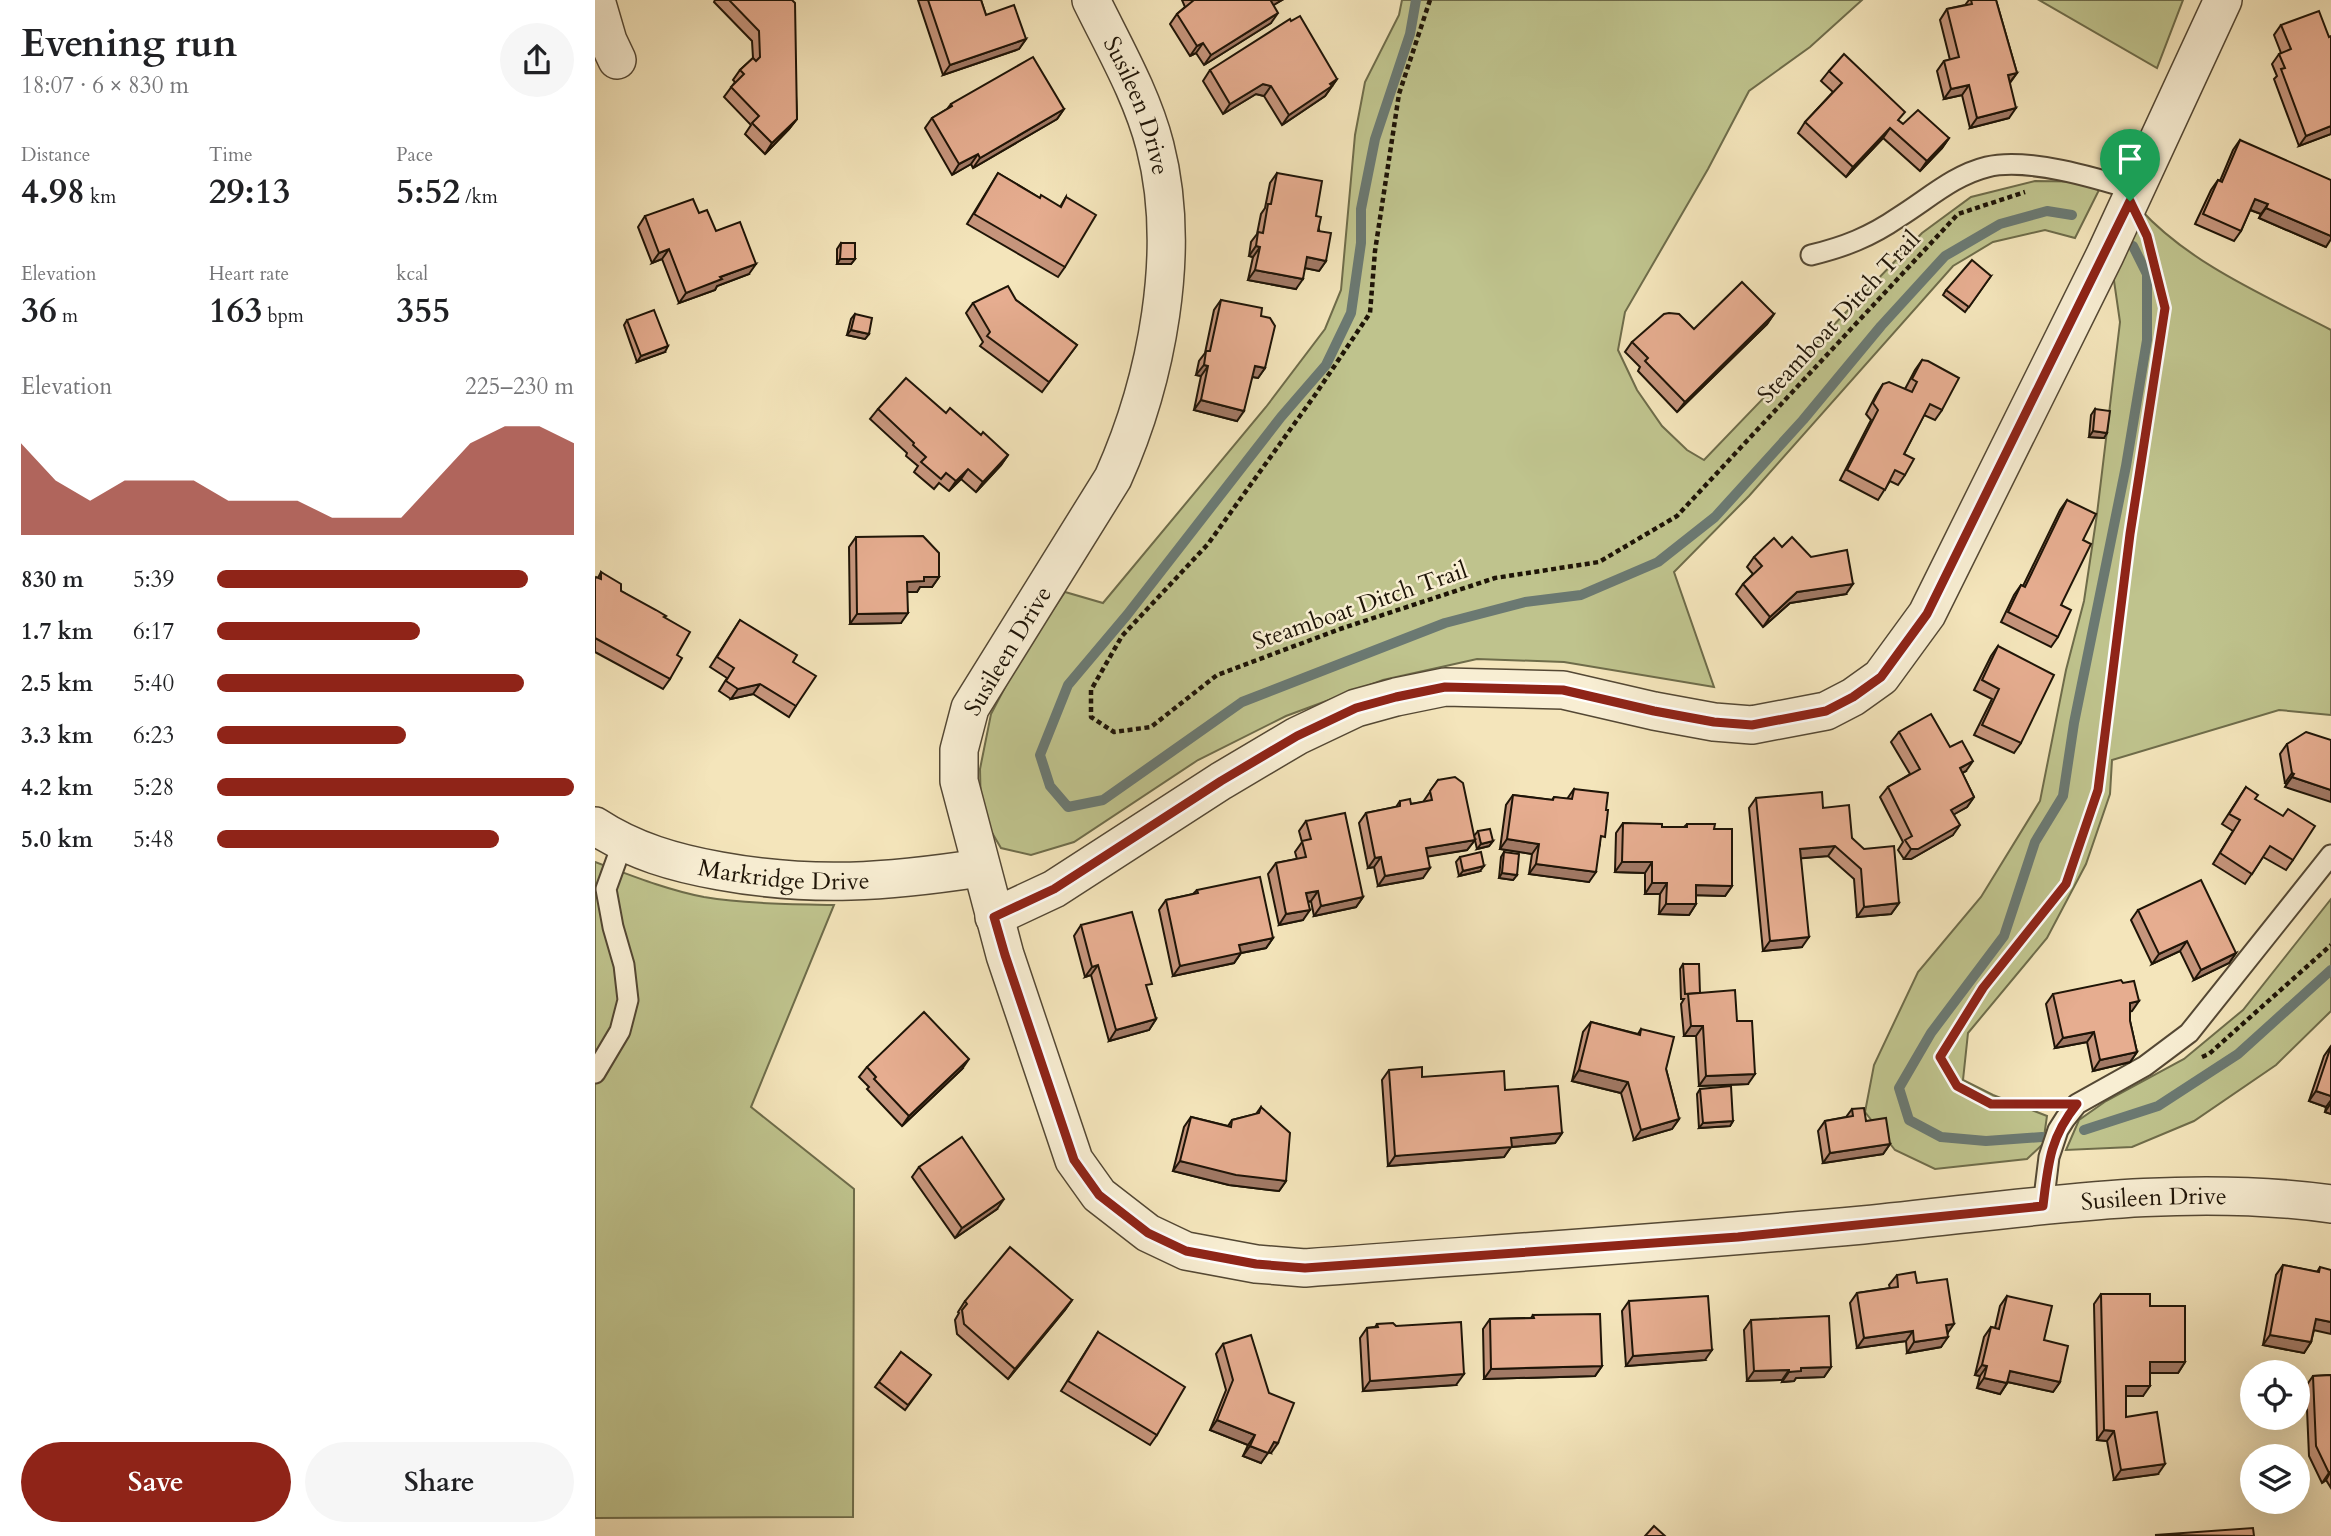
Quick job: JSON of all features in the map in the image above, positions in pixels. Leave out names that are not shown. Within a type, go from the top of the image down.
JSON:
[{"type":"street","points":[[596,0],[608,41],[617,60]]},
{"type":"street","name":"Susileen Drive","points":[[1091,0],[1141,103],[1155,144],[1165,206],[1162,304],[1144,391],[1130,440],[1113,478],[970,708],[959,750],[959,781],[1005,955],[1074,1160],[1099,1195],[1148,1233],[1186,1251],[1256,1264],[1305,1268],[1738,1237],[2178,1195],[2234,1195],[2331,1204]]},
{"type":"street","points":[[994,917],[1054,889],[1221,781],[1297,736],[1356,708],[1396,697],[1445,687],[1563,690],[1654,711],[1714,722],[1752,725],[1826,711],[1853,697],[1881,677],[1927,614],[2133,195],[2223,0]]},
{"type":"street","name":"Markridge Drive","points":[[609,834],[680,864],[799,882],[910,878],[980,868]]},
{"type":"lane","points":[[1811,255],[1849,245],[1897,219],[1955,179],[1988,167],[2010,164],[2092,176],[2133,195]]},
{"type":"lane","points":[[595,1073],[620,1031],[628,1000],[624,965],[606,889],[613,864],[609,834]]},
{"type":"lane","points":[[2043,1206],[2049,1157],[2058,1130],[2077,1104],[2145,1066],[2189,1033],[2331,855]]},
{"type":"path","name":"Steamboat Ditch Trail","points":[[1430,0],[1399,94],[1375,251],[1370,313],[1208,544],[1122,636],[1091,690],[1091,717],[1114,732],[1151,727],[1217,674],[1340,629],[1495,578],[1599,562],[1677,516],[1958,214],[2036,189]]},
{"type":"path","points":[[2077,1104],[1991,1104],[1957,1086],[1940,1057],[1983,988],[2066,884],[2098,790],[2130,534],[2165,308],[2147,236],[2133,195]]},
{"type":"path","points":[[2197,1059],[2209,1054],[2331,945]]},
{"type":"green space","points":[[1402,0],[1862,0],[1810,47],[1749,91],[1708,169],[1625,312],[1618,350],[1637,390],[1662,426],[1687,450],[1704,460],[1922,233],[1971,197],[2035,181],[2103,182],[2075,238],[2045,230],[1993,242],[1953,266],[1749,496],[1674,572],[1714,687],[1564,662],[1477,659],[1383,680],[1286,716],[1198,760],[1074,842],[1031,855],[1001,848],[981,814],[980,769],[991,714],[1021,657],[1065,592],[1103,603],[1266,407],[1325,329],[1341,290],[1355,135],[1365,82],[1399,15]]},
{"type":"green space","points":[[2039,0],[2183,0],[2157,68]]},
{"type":"green space","points":[[2140,209],[2160,229],[2205,262],[2331,330],[2331,715],[2279,710],[2112,760],[2110,794],[2086,864],[2047,938],[1968,1033],[1963,1080],[2047,1116],[2043,1144],[2027,1159],[1935,1169],[1895,1150],[1865,1112],[1874,1065],[1918,972],[1981,897],[2040,801],[2066,670],[2084,601],[2097,514],[2120,322],[2112,267]]},
{"type":"green space","points":[[595,862],[662,886],[704,897],[834,905],[751,1107],[854,1189],[853,1517],[595,1518]]},
{"type":"green space","points":[[2331,899],[2331,1011],[2276,1065],[2194,1121],[2132,1147],[2066,1150],[2079,1120],[2106,1101],[2184,1059],[2243,1010]]},
{"type":"building","points":[[729,0],[792,0],[795,3],[797,119],[772,143],[752,123],[759,116],[731,87],[744,74],[740,70],[753,58],[756,61],[760,57],[759,31]]},
{"type":"building","points":[[928,0],[981,0],[986,15],[1014,5],[1026,39],[950,65]]},
{"type":"building","points":[[1194,0],[1272,0],[1278,13],[1211,55],[1203,43],[1197,46],[1177,14]]},
{"type":"building","points":[[1971,0],[1996,0],[2017,73],[2008,75],[2016,108],[1977,118],[1969,85],[1951,89],[1944,61],[1959,57],[1947,9],[1972,4]]},
{"type":"building","points":[[2319,11],[2329,37],[2331,36],[2331,126],[2306,136],[2281,69],[2285,68],[2279,54],[2291,49],[2281,25]]},
{"type":"building","points":[[1300,16],[1337,79],[1330,84],[1332,86],[1289,115],[1271,86],[1263,84],[1230,104],[1210,70],[1290,19],[1291,21]]},
{"type":"building","points":[[1844,54],[1905,112],[1898,120],[1903,124],[1918,110],[1949,138],[1927,161],[1890,128],[1853,167],[1805,122],[1842,83],[1829,71]]},
{"type":"building","points":[[1033,57],[1064,109],[980,158],[978,154],[959,164],[932,118],[952,106],[951,104]]},
{"type":"building","points":[[2240,140],[2331,180],[2331,236],[2266,208],[2268,204],[2255,199],[2241,231],[2203,214],[2218,180],[2222,182]]},
{"type":"building","points":[[998,173],[1061,207],[1066,197],[1096,215],[1065,267],[974,214]]},
{"type":"building","points":[[1277,173],[1322,181],[1316,216],[1321,217],[1318,231],[1331,233],[1326,261],[1307,257],[1303,279],[1255,270],[1260,247],[1256,246],[1258,232],[1263,233]]},
{"type":"building","points":[[693,199],[699,213],[707,210],[716,231],[740,222],[756,264],[686,293],[669,249],[659,253],[645,216]]},
{"type":"building","points":[[841,243],[855,243],[855,259],[840,259]]},
{"type":"building","points":[[1972,260],[1991,276],[1969,307],[1946,290]]},
{"type":"building","points":[[1742,282],[1774,314],[1685,402],[1645,361],[1648,358],[1632,342],[1664,314],[1679,314],[1694,329]]},
{"type":"building","points":[[1008,286],[1016,300],[1077,345],[1049,382],[987,336],[990,332],[973,303]]},
{"type":"building","points":[[1221,300],[1262,308],[1261,316],[1270,318],[1275,326],[1265,368],[1255,366],[1244,411],[1201,400],[1208,366],[1204,365],[1206,351],[1210,351]]},
{"type":"building","points":[[654,310],[668,346],[641,356],[627,320]]},
{"type":"building","points":[[855,314],[872,318],[869,334],[851,330]]},
{"type":"building","points":[[1922,360],[1959,378],[1942,410],[1930,404],[1904,454],[1914,459],[1905,475],[1895,470],[1885,490],[1847,470],[1878,410],[1873,403],[1883,384],[1889,382],[1912,392],[1917,382],[1912,379]]},
{"type":"building","points":[[906,378],[946,413],[950,408],[981,435],[983,432],[1008,455],[983,482],[968,469],[956,481],[946,473],[941,479],[921,462],[926,457],[914,443],[878,409]]},
{"type":"building","points":[[2095,409],[2110,411],[2107,433],[2093,431]]},
{"type":"building","points":[[2067,500],[2096,514],[2083,540],[2091,544],[2061,605],[2071,610],[2058,637],[2008,612],[2021,585],[2025,587]]},
{"type":"building","points":[[923,536],[939,553],[939,577],[924,577],[924,581],[907,582],[908,613],[857,614],[856,537]]},
{"type":"building","points":[[1792,537],[1811,557],[1847,550],[1853,584],[1797,592],[1770,617],[1743,584],[1762,566],[1754,557],[1774,538],[1782,547]]},
{"type":"building","points":[[601,572],[621,584],[621,591],[690,632],[677,655],[682,658],[670,679],[595,638],[595,579],[601,579]]},
{"type":"building","points":[[740,620],[797,655],[793,662],[816,676],[796,706],[760,684],[738,689],[726,681],[734,668],[717,657]]},
{"type":"building","points":[[1998,646],[2054,675],[2021,743],[1982,725],[1999,689],[1982,680]]},
{"type":"building","points":[[1931,714],[1950,747],[1962,741],[1973,761],[1960,768],[1974,797],[1951,810],[1960,825],[1918,849],[1911,849],[1905,840],[1912,836],[1888,787],[1920,769],[1899,732]]},
{"type":"building","points":[[2306,732],[2331,740],[2331,790],[2292,777],[2294,774],[2287,744]]},
{"type":"building","points":[[1455,777],[1463,783],[1475,840],[1426,848],[1430,868],[1385,876],[1381,857],[1375,858],[1366,813],[1400,806],[1400,801],[1410,799],[1411,804],[1432,800],[1430,791],[1438,780]]},
{"type":"building","points":[[2246,787],[2258,795],[2255,799],[2283,816],[2288,809],[2315,826],[2293,860],[2270,846],[2252,874],[2220,853],[2240,820],[2229,814]]},
{"type":"building","points":[[1574,789],[1608,793],[1605,837],[1601,836],[1596,872],[1536,864],[1539,844],[1507,839],[1513,795],[1553,800],[1554,797],[1572,799]]},
{"type":"building","points":[[1822,792],[1823,808],[1849,805],[1852,838],[1864,849],[1894,846],[1899,903],[1864,907],[1861,869],[1835,846],[1800,849],[1809,937],[1770,941],[1756,798]]},
{"type":"building","points":[[1345,813],[1363,897],[1321,906],[1318,891],[1306,893],[1310,910],[1286,914],[1276,863],[1306,857],[1302,841],[1311,839],[1306,821]]},
{"type":"building","points":[[1623,823],[1662,824],[1662,827],[1715,824],[1714,829],[1732,829],[1732,886],[1696,885],[1696,904],[1666,904],[1667,883],[1652,883],[1652,862],[1622,862]]},
{"type":"building","points":[[1490,829],[1493,841],[1481,844],[1478,831]]},
{"type":"building","points":[[1481,852],[1484,866],[1463,871],[1460,857]]},
{"type":"building","points":[[1504,852],[1519,854],[1517,875],[1502,873]]},
{"type":"building","points":[[1260,877],[1273,938],[1239,945],[1241,953],[1180,966],[1166,900],[1198,893],[1197,890]]},
{"type":"building","points":[[2201,880],[2236,953],[2201,970],[2187,941],[2159,954],[2138,910]]},
{"type":"building","points":[[1132,912],[1152,984],[1146,985],[1156,1019],[1116,1030],[1098,965],[1092,967],[1081,925]]},
{"type":"building","points":[[1683,964],[1699,964],[1700,993],[1685,994]]},
{"type":"building","points":[[2121,980],[2123,983],[2134,981],[2139,1001],[2130,1003],[2130,1021],[2137,1052],[2100,1060],[2094,1032],[2063,1038],[2053,994]]},
{"type":"building","points":[[1735,990],[1737,1021],[1752,1021],[1755,1074],[1706,1076],[1703,1026],[1691,1026],[1688,994]]},
{"type":"building","points":[[924,1012],[969,1059],[909,1116],[874,1079],[876,1077],[867,1067]]},
{"type":"building","points":[[1591,1022],[1640,1035],[1641,1029],[1674,1037],[1666,1069],[1679,1119],[1641,1130],[1628,1082],[1579,1070]]},
{"type":"building","points":[[2331,1046],[2331,1096],[2316,1091]]},
{"type":"building","points":[[1422,1067],[1422,1077],[1504,1071],[1505,1090],[1558,1086],[1562,1133],[1511,1138],[1512,1147],[1395,1156],[1389,1070]]},
{"type":"building","points":[[1731,1086],[1733,1121],[1703,1123],[1700,1089]]},
{"type":"building","points":[[1261,1107],[1290,1133],[1286,1181],[1236,1175],[1180,1161],[1191,1117],[1231,1127],[1232,1120],[1259,1113]]},
{"type":"building","points":[[1864,1108],[1866,1121],[1886,1118],[1890,1144],[1830,1153],[1825,1121],[1853,1116],[1852,1109]]},
{"type":"building","points":[[962,1137],[1004,1199],[962,1228],[919,1167]]},
{"type":"building","points":[[1010,1247],[1072,1300],[1015,1369],[964,1324],[962,1310],[967,1304],[965,1301]]},
{"type":"building","points":[[2283,1265],[2319,1272],[2320,1267],[2331,1270],[2331,1322],[2316,1319],[2311,1342],[2270,1335]]},
{"type":"building","points":[[1915,1272],[1917,1283],[1947,1279],[1954,1324],[1946,1325],[1948,1337],[1914,1342],[1913,1331],[1864,1338],[1857,1293],[1898,1287],[1897,1275]]},
{"type":"building","points":[[2101,1294],[2150,1294],[2150,1306],[2185,1306],[2185,1362],[2150,1362],[2150,1386],[2126,1386],[2126,1417],[2157,1412],[2165,1464],[2121,1470],[2114,1431],[2104,1430]]},
{"type":"building","points":[[1708,1296],[1712,1350],[1633,1356],[1629,1301]]},
{"type":"building","points":[[2007,1296],[2052,1306],[2044,1340],[2068,1346],[2060,1382],[2010,1371],[2007,1383],[1984,1378],[1987,1366],[1982,1365],[1991,1327],[1999,1329]]},
{"type":"building","points":[[1600,1314],[1602,1366],[1491,1369],[1490,1319]]},
{"type":"building","points":[[1829,1316],[1831,1367],[1801,1368],[1801,1371],[1789,1372],[1754,1371],[1751,1320]]},
{"type":"building","points":[[1461,1322],[1464,1374],[1370,1381],[1367,1328],[1378,1327],[1377,1324],[1393,1323],[1396,1326]]},
{"type":"building","points":[[1098,1332],[1185,1387],[1157,1435],[1068,1381]]},
{"type":"building","points":[[1251,1335],[1269,1393],[1294,1403],[1278,1443],[1274,1442],[1268,1453],[1250,1446],[1255,1435],[1217,1420],[1233,1380],[1223,1344]]},
{"type":"building","points":[[901,1352],[931,1375],[908,1405],[879,1382]]},
{"type":"building","points":[[2331,1375],[2329,1473],[2316,1446],[2313,1376]]},
{"type":"building","points":[[1654,1526],[1665,1536],[1645,1536]]},
{"type":"building","points":[[2253,1528],[2254,1536],[2155,1535]]},
{"type":"waterway","points":[[1416,0],[1410,34],[1375,139],[1361,209],[1361,243],[1351,313],[1326,365],[1281,417],[1127,615],[1068,685],[1040,755],[1050,786],[1068,807],[1103,800],[1242,702],[1445,623],[1525,602],[1581,595],[1658,562],[1715,517],[1945,256],[2000,224],[2047,211],[2072,215]]},
{"type":"waterway","points":[[2042,1137],[1986,1141],[1941,1137],[1909,1120],[1899,1088],[1931,1033],[2004,936],[2035,842],[2063,796],[2074,723],[2126,466],[2147,340],[2147,274],[2133,246]]},
{"type":"waterway","points":[[2084,1130],[2158,1106],[2238,1054],[2331,970]]},
{"type":"route","points":[[2130,201],[2147,236],[2165,308],[2130,534],[2098,790],[2066,884],[1983,988],[1940,1057],[1957,1086],[1991,1104],[2077,1104],[2058,1130],[2049,1157],[2043,1206],[1738,1237],[1305,1268],[1256,1264],[1186,1251],[1148,1233],[1099,1195],[1074,1160],[994,917],[1054,889],[1114,848],[1297,736],[1356,708],[1396,697],[1445,687],[1563,690],[1654,711],[1714,722],[1752,725],[1826,711],[1853,697],[1881,677],[1927,614],[2130,201]]}]
